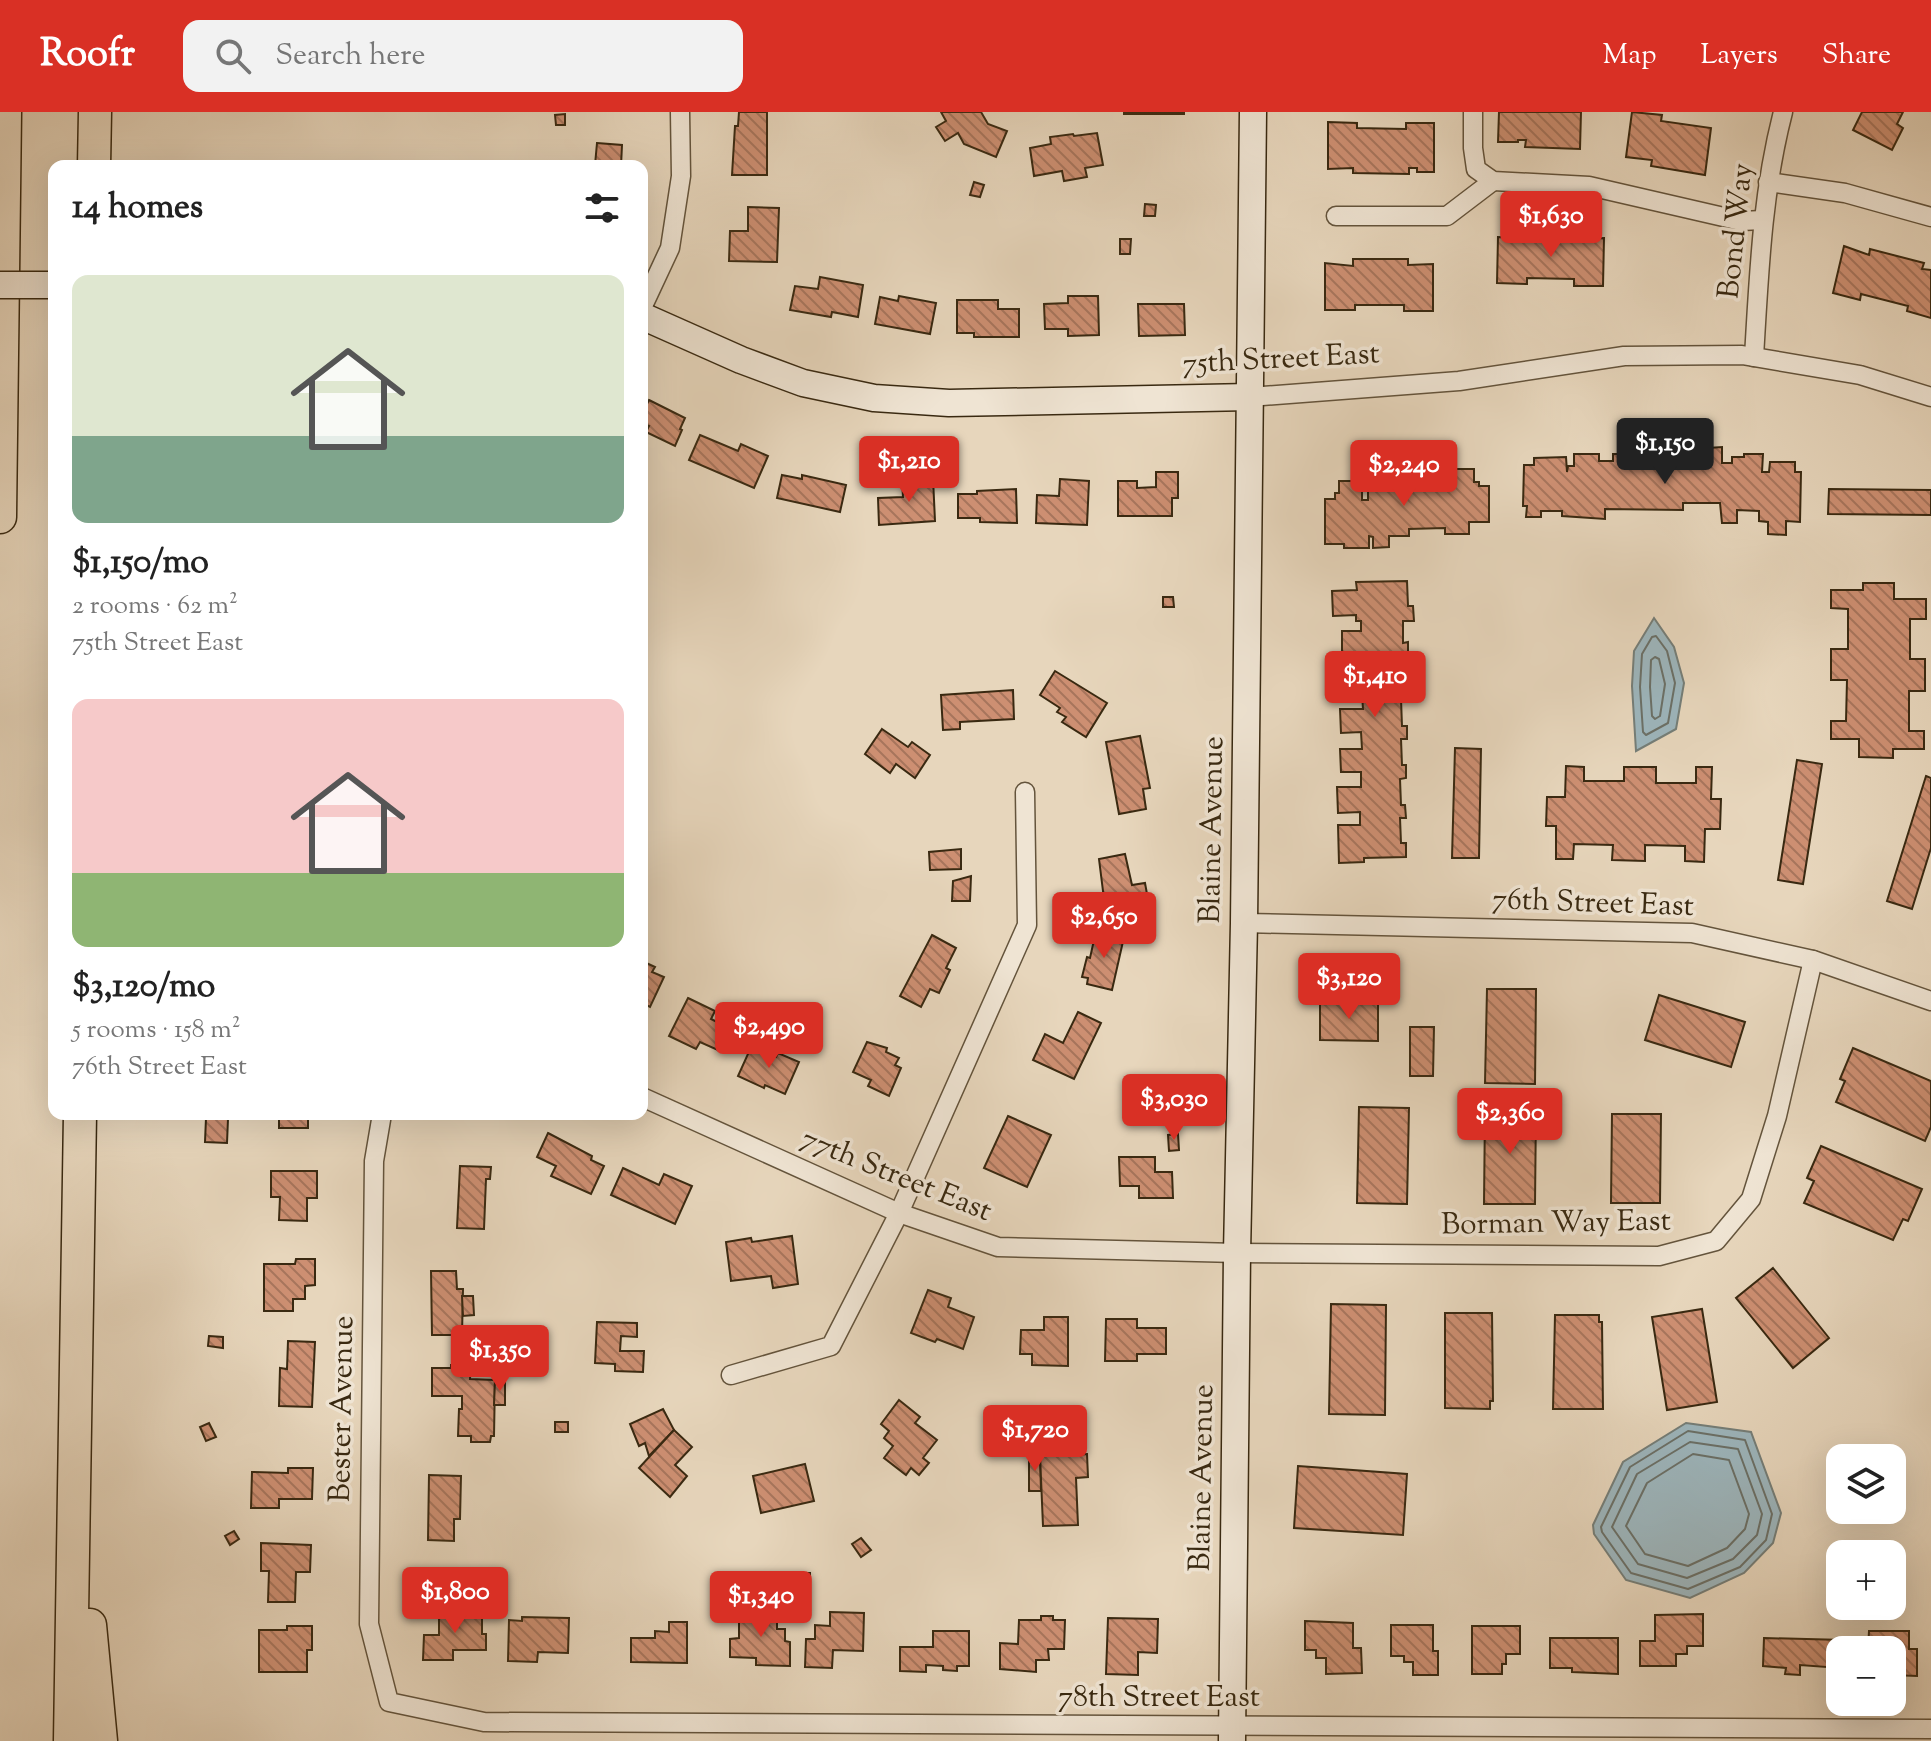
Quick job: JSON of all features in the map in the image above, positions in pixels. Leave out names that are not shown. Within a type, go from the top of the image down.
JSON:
[{"type":"highway","points":[[0,517],[5,112]]},
{"type":"highway","points":[[94,160],[95,112]]},
{"type":"highway","points":[[70,1741],[80,1120]]},
{"type":"highway","points":[[75,1476],[101,1741]]},
{"type":"street","points":[[648,295],[670,248],[681,176],[680,112]]},
{"type":"street","name":"Blaine Avenue","points":[[1232,1734],[1253,112]]},
{"type":"street","points":[[1473,112],[1476,169],[1493,181],[1589,186],[1741,221],[1763,220]]},
{"type":"street","name":"Bond Way","points":[[1754,357],[1763,220],[1773,152],[1783,112]]},
{"type":"street","points":[[1336,216],[1447,216],[1493,181]]},
{"type":"street","points":[[1768,182],[1845,193],[1931,217]]},
{"type":"street","points":[[0,285],[48,285]]},
{"type":"street","name":"75th Street East","points":[[648,319],[741,360],[803,383],[874,398],[949,403],[1250,397],[1459,381],[1624,356],[1742,355],[1860,375],[1931,397]]},
{"type":"street","points":[[731,1375],[831,1346],[899,1213],[1027,925],[1025,792]]},
{"type":"street","name":"76th Street East","points":[[1244,923],[1692,933],[1813,960],[1931,1001]]},
{"type":"street","name":"Borman Way East","points":[[1237,1253],[1659,1256],[1716,1241],[1751,1199],[1777,1116],[1813,960]]},
{"type":"street","name":"77th Street East","points":[[648,1100],[899,1213],[998,1247],[1237,1253]]},
{"type":"street","name":"Bester Avenue","points":[[381,1120],[374,1161],[369,1624],[389,1702]]},
{"type":"street","name":"78th Street East","points":[[389,1702],[484,1722],[1232,1734],[1931,1729]]},
{"type":"water","points":[[1654,618],[1674,647],[1684,683],[1676,729],[1636,751],[1632,686],[1634,651]]},
{"type":"water","points":[[1686,1423],[1751,1432],[1781,1513],[1773,1543],[1744,1573],[1690,1598],[1626,1580],[1594,1534],[1593,1525],[1623,1462]]},
{"type":"building","points":[[739,112],[767,112],[767,175],[732,175],[735,126],[738,126]]},
{"type":"building","points":[[941,112],[981,112],[988,124],[1007,131],[996,157],[964,144],[958,133],[945,141],[936,127],[946,121]]},
{"type":"building","points":[[1184,112],[1184,114],[1124,114]]},
{"type":"building","points":[[1499,112],[1581,112],[1580,149],[1525,147],[1526,140],[1498,142]]},
{"type":"building","points":[[1632,112],[1662,115],[1661,121],[1711,128],[1705,175],[1651,166],[1652,160],[1626,157]]},
{"type":"building","points":[[1862,112],[1903,112],[1897,124],[1903,128],[1892,150],[1853,130]]},
{"type":"building","points":[[565,114],[565,125],[556,125],[555,115]]},
{"type":"building","points":[[1328,122],[1357,123],[1357,128],[1406,129],[1406,123],[1434,123],[1434,172],[1417,172],[1417,168],[1409,168],[1409,174],[1353,173],[1353,168],[1328,169]]},
{"type":"building","points":[[1097,133],[1103,165],[1085,168],[1087,177],[1064,181],[1062,171],[1034,176],[1030,148],[1051,144],[1050,137]]},
{"type":"building","points":[[597,143],[622,145],[621,160],[595,160]]},
{"type":"building","points":[[974,182],[984,185],[980,197],[970,195]]},
{"type":"building","points":[[1145,204],[1156,205],[1155,216],[1144,216]]},
{"type":"building","points":[[748,207],[779,208],[777,262],[729,261],[730,231],[748,231]]},
{"type":"building","points":[[1524,233],[1579,233],[1578,239],[1604,238],[1603,286],[1574,286],[1574,279],[1527,278],[1527,284],[1497,283],[1498,237],[1524,238]]},
{"type":"building","points":[[1120,239],[1131,239],[1130,254],[1120,254]]},
{"type":"building","points":[[1844,246],[1869,255],[1870,249],[1924,263],[1922,269],[1931,270],[1931,318],[1907,311],[1908,306],[1861,294],[1860,300],[1833,293]]},
{"type":"building","points":[[1353,259],[1408,259],[1408,265],[1433,264],[1433,311],[1404,311],[1404,305],[1355,305],[1355,310],[1325,310],[1325,263],[1353,266]]},
{"type":"building","points":[[820,277],[863,285],[858,317],[832,312],[831,317],[790,310],[795,286],[818,289]]},
{"type":"building","points":[[899,296],[936,303],[930,334],[875,324],[880,297],[898,301]]},
{"type":"building","points":[[1068,296],[1098,296],[1099,335],[1068,336],[1068,329],[1045,329],[1044,304],[1068,303]]},
{"type":"building","points":[[957,300],[998,300],[998,309],[1019,309],[1019,337],[974,337],[974,333],[957,333]]},
{"type":"building","points":[[1138,304],[1184,304],[1185,335],[1139,336]]},
{"type":"building","points":[[648,402],[685,418],[675,446],[648,433]]},
{"type":"building","points":[[700,435],[738,451],[741,444],[768,456],[754,488],[689,460]]},
{"type":"building","points":[[1722,447],[1722,463],[1732,463],[1732,457],[1744,457],[1744,454],[1763,454],[1762,472],[1769,472],[1770,462],[1795,462],[1795,472],[1801,472],[1800,522],[1786,521],[1786,535],[1768,534],[1768,522],[1759,521],[1759,511],[1737,510],[1737,523],[1722,523],[1720,503],[1683,503],[1683,510],[1605,509],[1605,519],[1562,516],[1562,511],[1541,511],[1541,517],[1526,517],[1527,506],[1523,506],[1524,465],[1534,465],[1534,458],[1566,457],[1567,472],[1568,466],[1574,466],[1574,454],[1599,454],[1599,461],[1613,461],[1613,454],[1644,452],[1644,460],[1652,461],[1652,454],[1684,452],[1684,458],[1692,458],[1692,449]]},
{"type":"building","points":[[1451,469],[1474,469],[1474,482],[1479,482],[1479,486],[1489,486],[1489,522],[1469,522],[1469,534],[1445,534],[1445,528],[1409,529],[1409,536],[1389,536],[1389,547],[1373,548],[1373,537],[1369,536],[1369,548],[1325,544],[1325,499],[1335,499],[1335,493],[1339,493],[1339,481],[1362,481],[1362,500],[1368,500],[1368,490],[1373,490],[1373,477],[1400,477],[1400,496],[1405,496],[1405,473],[1438,475],[1438,484],[1451,484]]},
{"type":"building","points":[[1156,472],[1178,472],[1178,498],[1172,498],[1172,516],[1118,516],[1118,481],[1137,481],[1137,488],[1156,487]]},
{"type":"building","points":[[782,475],[802,479],[802,475],[846,485],[840,512],[777,498]]},
{"type":"building","points":[[933,478],[935,521],[879,525],[878,498],[903,497],[902,480]]},
{"type":"building","points":[[1060,479],[1089,481],[1087,525],[1036,523],[1037,495],[1059,496]]},
{"type":"building","points":[[1016,489],[1017,523],[958,518],[958,494]]},
{"type":"building","points":[[1829,489],[1931,490],[1931,515],[1828,514]]},
{"type":"building","points":[[1407,581],[1408,606],[1413,606],[1414,621],[1403,621],[1403,643],[1408,642],[1408,659],[1402,659],[1403,682],[1409,682],[1410,698],[1401,699],[1402,726],[1407,726],[1407,739],[1401,739],[1406,778],[1400,779],[1401,805],[1405,805],[1406,818],[1400,818],[1401,843],[1406,843],[1406,857],[1364,858],[1364,862],[1339,863],[1338,825],[1360,825],[1360,812],[1338,813],[1337,787],[1361,787],[1361,772],[1341,772],[1340,749],[1362,749],[1361,732],[1341,733],[1340,709],[1363,709],[1362,694],[1342,694],[1342,670],[1362,669],[1362,653],[1342,654],[1342,631],[1361,631],[1361,621],[1356,621],[1356,615],[1333,616],[1332,591],[1357,590],[1356,582]]},
{"type":"building","points":[[1863,583],[1894,583],[1894,599],[1926,599],[1926,619],[1910,619],[1910,659],[1925,659],[1925,691],[1909,691],[1909,731],[1924,731],[1924,749],[1893,749],[1893,758],[1859,757],[1859,739],[1831,739],[1831,721],[1846,721],[1847,680],[1831,680],[1831,649],[1848,649],[1848,609],[1831,608],[1831,590],[1863,590]]},
{"type":"building","points":[[1163,597],[1173,597],[1174,607],[1163,607]]},
{"type":"building","points":[[1055,671],[1107,703],[1086,737],[1062,722],[1066,717],[1057,712],[1060,708],[1040,695]]},
{"type":"building","points":[[1013,690],[1014,719],[960,722],[960,729],[943,730],[941,695]]},
{"type":"building","points":[[882,729],[908,747],[912,742],[930,755],[915,778],[896,764],[890,773],[865,754]]},
{"type":"building","points":[[1140,736],[1150,788],[1143,789],[1146,809],[1119,814],[1106,742]]},
{"type":"building","points":[[1455,748],[1481,749],[1479,858],[1452,858]]},
{"type":"building","points":[[1797,760],[1822,764],[1803,884],[1778,880]]},
{"type":"building","points":[[1566,766],[1584,767],[1584,781],[1624,781],[1624,767],[1656,767],[1656,783],[1696,783],[1696,767],[1712,767],[1711,799],[1721,799],[1720,829],[1705,829],[1704,862],[1685,861],[1685,846],[1645,845],[1645,861],[1612,860],[1613,845],[1574,844],[1573,859],[1556,859],[1556,826],[1546,826],[1547,797],[1565,797]]},
{"type":"building","points":[[1926,776],[1931,778],[1931,848],[1912,909],[1887,901]]},
{"type":"building","points":[[961,849],[961,869],[930,870],[929,852]]},
{"type":"building","points":[[1125,854],[1132,885],[1145,883],[1147,894],[1135,897],[1136,903],[1105,907],[1099,859]]},
{"type":"building","points":[[971,876],[970,901],[952,901],[953,881]]},
{"type":"building","points":[[1096,931],[1124,937],[1112,990],[1087,984],[1088,978],[1082,977]]},
{"type":"building","points":[[932,935],[956,948],[939,993],[930,989],[921,1007],[900,996]]},
{"type":"building","points":[[648,964],[655,967],[652,972],[664,977],[650,1007]]},
{"type":"building","points":[[1487,989],[1536,989],[1535,1084],[1485,1083]]},
{"type":"building","points":[[1659,995],[1745,1022],[1731,1067],[1645,1040]]},
{"type":"building","points":[[688,998],[715,1011],[711,1019],[731,1029],[720,1051],[700,1042],[696,1049],[669,1036]]},
{"type":"building","points":[[1320,1001],[1378,1001],[1378,1041],[1320,1040]]},
{"type":"building","points":[[1078,1012],[1101,1023],[1074,1079],[1033,1060],[1045,1034],[1063,1043]]},
{"type":"building","points":[[1410,1027],[1434,1027],[1433,1076],[1410,1076]]},
{"type":"building","points":[[867,1042],[887,1048],[886,1052],[899,1058],[895,1065],[901,1068],[889,1096],[868,1086],[871,1080],[853,1072]]},
{"type":"building","points":[[752,1045],[776,1057],[778,1053],[799,1062],[785,1094],[738,1076]]},
{"type":"building","points":[[1853,1048],[1931,1081],[1931,1127],[1925,1141],[1836,1102],[1845,1081],[1840,1079]]},
{"type":"building","points":[[1359,1107],[1409,1108],[1407,1204],[1357,1203]]},
{"type":"building","points":[[1485,1109],[1536,1109],[1535,1204],[1484,1204]]},
{"type":"building","points":[[1612,1114],[1661,1114],[1660,1203],[1611,1203]]},
{"type":"building","points":[[1008,1116],[1051,1135],[1027,1187],[984,1168]]},
{"type":"building","points":[[206,1120],[228,1120],[227,1143],[205,1142]]},
{"type":"building","points":[[279,1120],[308,1120],[308,1128],[279,1128]]},
{"type":"building","points":[[548,1133],[592,1156],[591,1160],[604,1166],[591,1194],[551,1176],[556,1166],[537,1157]]},
{"type":"building","points":[[1178,1134],[1179,1150],[1169,1151],[1168,1135]]},
{"type":"building","points":[[1821,1146],[1922,1189],[1908,1221],[1903,1219],[1893,1240],[1804,1203],[1814,1181],[1807,1178]]},
{"type":"building","points":[[1119,1157],[1155,1157],[1155,1172],[1172,1172],[1173,1198],[1139,1198],[1139,1186],[1120,1186]]},
{"type":"building","points":[[460,1166],[491,1167],[490,1179],[486,1179],[484,1229],[457,1228]]},
{"type":"building","points":[[623,1168],[659,1185],[664,1174],[692,1186],[675,1224],[611,1195]]},
{"type":"building","points":[[271,1171],[317,1171],[317,1198],[307,1198],[307,1221],[279,1220],[280,1197],[271,1197]]},
{"type":"building","points":[[792,1236],[798,1284],[773,1288],[771,1276],[731,1281],[726,1242]]},
{"type":"building","points":[[296,1259],[315,1259],[315,1285],[305,1286],[305,1299],[293,1299],[293,1311],[264,1311],[264,1264],[295,1264]]},
{"type":"building","points":[[1773,1268],[1829,1338],[1793,1368],[1736,1298]]},
{"type":"building","points":[[431,1271],[456,1271],[457,1289],[463,1289],[462,1335],[432,1335]]},
{"type":"building","points":[[928,1290],[951,1298],[948,1307],[974,1317],[963,1349],[911,1333]]},
{"type":"building","points":[[462,1296],[473,1296],[474,1315],[463,1316]]},
{"type":"building","points":[[1331,1304],[1386,1305],[1385,1415],[1329,1414]]},
{"type":"building","points":[[1702,1309],[1717,1402],[1667,1410],[1652,1317]]},
{"type":"building","points":[[1445,1313],[1492,1313],[1493,1401],[1490,1401],[1490,1409],[1445,1408]]},
{"type":"building","points":[[1555,1315],[1599,1315],[1599,1322],[1602,1322],[1603,1409],[1553,1409]]},
{"type":"building","points":[[1044,1317],[1068,1317],[1068,1366],[1032,1365],[1032,1354],[1020,1354],[1021,1330],[1044,1330]]},
{"type":"building","points":[[1106,1319],[1137,1319],[1137,1328],[1166,1328],[1166,1354],[1137,1354],[1137,1361],[1105,1361]]},
{"type":"building","points":[[597,1322],[637,1323],[637,1337],[621,1336],[620,1351],[644,1351],[643,1372],[615,1371],[615,1364],[595,1363]]},
{"type":"building","points":[[209,1336],[223,1337],[223,1348],[208,1346]]},
{"type":"building","points":[[288,1341],[315,1342],[312,1407],[279,1406],[280,1368],[287,1369]]},
{"type":"building","points":[[451,1365],[471,1365],[470,1379],[495,1380],[494,1436],[491,1436],[490,1442],[471,1442],[471,1436],[458,1436],[462,1396],[432,1396],[432,1368],[451,1368]]},
{"type":"building","points":[[495,1380],[505,1381],[505,1405],[494,1405]]},
{"type":"building","points":[[899,1400],[920,1417],[915,1423],[937,1440],[923,1458],[929,1463],[919,1475],[911,1468],[906,1475],[884,1458],[893,1446],[884,1438],[889,1431],[881,1424]]},
{"type":"building","points":[[663,1409],[674,1430],[649,1456],[645,1443],[639,1446],[630,1424]]},
{"type":"building","points":[[555,1422],[568,1422],[568,1432],[555,1432]]},
{"type":"building","points":[[209,1423],[216,1437],[206,1441],[200,1427]]},
{"type":"building","points":[[674,1430],[692,1447],[675,1465],[687,1476],[670,1497],[639,1468]]},
{"type":"building","points":[[1029,1454],[1040,1455],[1041,1491],[1029,1491]]},
{"type":"building","points":[[1087,1454],[1088,1477],[1076,1478],[1078,1525],[1043,1526],[1040,1455]]},
{"type":"building","points":[[805,1464],[814,1501],[761,1513],[753,1476]]},
{"type":"building","points":[[1298,1466],[1407,1474],[1403,1535],[1294,1528]]},
{"type":"building","points":[[288,1468],[313,1468],[312,1499],[279,1499],[279,1508],[251,1508],[252,1472],[288,1473]]},
{"type":"building","points":[[429,1475],[461,1476],[460,1519],[454,1519],[454,1541],[428,1540]]},
{"type":"building","points":[[234,1531],[239,1539],[230,1545],[225,1536]]},
{"type":"building","points":[[861,1538],[871,1550],[861,1557],[852,1544]]},
{"type":"building","points":[[261,1543],[311,1545],[310,1572],[296,1572],[295,1602],[268,1602],[269,1571],[261,1571]]},
{"type":"building","points":[[800,1573],[810,1573],[810,1586],[800,1586]]},
{"type":"building","points":[[439,1610],[482,1611],[486,1650],[453,1650],[453,1660],[423,1660],[424,1635],[439,1635]]},
{"type":"building","points":[[739,1610],[777,1611],[777,1629],[785,1629],[785,1641],[790,1642],[790,1666],[756,1665],[756,1658],[730,1657],[730,1639],[739,1638]]},
{"type":"building","points":[[830,1612],[864,1613],[863,1651],[833,1650],[832,1668],[805,1667],[806,1639],[815,1639],[815,1625],[830,1626]]},
{"type":"building","points":[[1703,1614],[1703,1646],[1687,1646],[1687,1654],[1676,1654],[1676,1666],[1640,1666],[1640,1641],[1655,1641],[1655,1615]]},
{"type":"building","points":[[1041,1616],[1065,1620],[1064,1649],[1048,1649],[1049,1660],[1036,1660],[1036,1672],[1000,1669],[1000,1643],[1018,1644],[1019,1620],[1041,1620]]},
{"type":"building","points":[[522,1617],[569,1618],[568,1653],[538,1652],[537,1662],[508,1661],[509,1620],[522,1621]]},
{"type":"building","points":[[1108,1618],[1158,1619],[1157,1653],[1138,1652],[1138,1675],[1106,1674]]},
{"type":"building","points":[[1305,1621],[1353,1623],[1353,1648],[1361,1648],[1362,1673],[1326,1674],[1326,1658],[1316,1658],[1316,1650],[1305,1650]]},
{"type":"building","points":[[669,1622],[687,1622],[687,1663],[631,1662],[631,1638],[655,1638],[655,1631],[669,1632]]},
{"type":"building","points":[[1391,1625],[1433,1625],[1433,1651],[1438,1651],[1438,1675],[1413,1675],[1413,1662],[1404,1662],[1404,1656],[1391,1656]]},
{"type":"building","points":[[287,1626],[312,1626],[312,1650],[307,1650],[307,1672],[259,1672],[259,1630],[287,1630]]},
{"type":"building","points":[[1472,1626],[1520,1626],[1520,1654],[1506,1654],[1502,1674],[1472,1674]]},
{"type":"building","points":[[933,1631],[969,1631],[969,1666],[957,1666],[957,1671],[926,1665],[926,1672],[900,1671],[900,1647],[933,1647]]},
{"type":"building","points":[[1869,1631],[1909,1631],[1909,1649],[1917,1649],[1917,1676],[1906,1676],[1906,1636],[1869,1636]]},
{"type":"building","points":[[1550,1638],[1618,1638],[1618,1674],[1550,1668]]},
{"type":"building","points":[[1764,1638],[1826,1640],[1826,1667],[1800,1665],[1800,1675],[1785,1674],[1786,1668],[1763,1666]]}]
